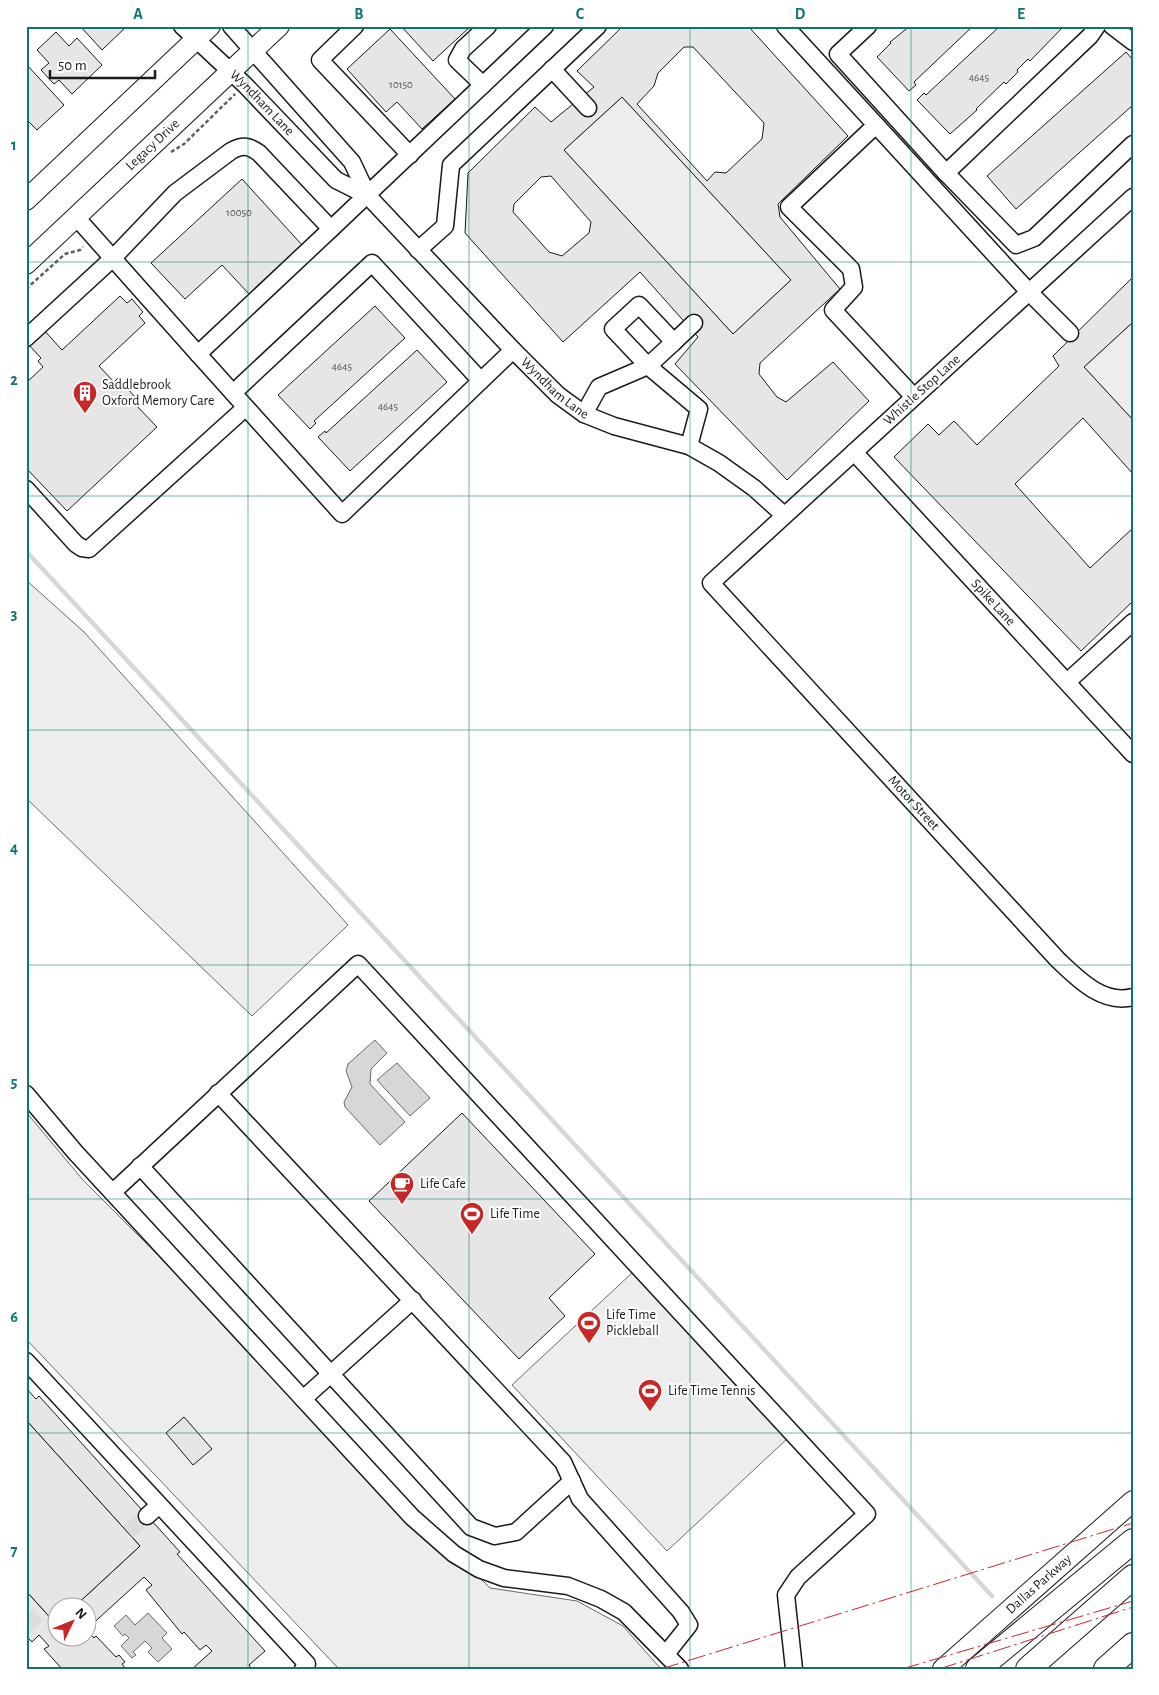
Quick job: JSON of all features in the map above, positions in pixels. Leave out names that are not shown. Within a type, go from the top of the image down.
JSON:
[{"type":"highway","points":[[978,1669],[1133,1541]]},
{"type":"highway","points":[[1028,1669],[1133,1577]]},
{"type":"highway","points":[[1106,1669],[1133,1646]]},
{"type":"main road","points":[[26,200],[188,33],[210,26]]},
{"type":"main road","name":"Legacy Drive","points":[[26,264],[279,26]]},
{"type":"main road","name":"Dallas Parkway","points":[[943,1669],[1133,1501]]},
{"type":"street","name":"Wyndham Lane","points":[[231,26],[352,162],[368,196],[558,395],[584,414],[614,426],[689,446],[719,463],[754,488],[784,515]]},
{"type":"street","points":[[355,26],[320,60],[410,155]]},
{"type":"street","points":[[483,85],[457,60],[462,49],[488,26]]},
{"type":"street","points":[[198,354],[368,196],[545,26]]},
{"type":"street","points":[[418,250],[445,226],[451,165],[598,26]]},
{"type":"street","points":[[785,26],[1029,292],[1070,333]]},
{"type":"street","points":[[868,26],[838,54],[946,173],[1016,246],[1034,238],[1133,144]]},
{"type":"street","points":[[946,173],[1090,36],[1097,26]]},
{"type":"street","points":[[1112,26],[1133,42]]},
{"type":"street","name":"Wyndham Lane","points":[[188,33],[231,71],[336,180],[368,196]]},
{"type":"street","points":[[552,69],[588,108]]},
{"type":"street","points":[[876,125],[790,207],[850,269],[854,287],[833,310],[914,397]]},
{"type":"street","points":[[26,338],[113,258],[175,193],[231,150],[241,146],[252,148],[259,153],[331,229]]},
{"type":"street","name":"Whistle Stop Lane","points":[[710,582],[1133,198]]},
{"type":"street","points":[[76,217],[245,408],[342,514],[513,350]]},
{"type":"street","points":[[232,393],[372,263],[480,381]]},
{"type":"street","points":[[674,342],[639,305],[613,329],[648,366],[699,410],[689,446]]},
{"type":"street","points":[[584,414],[599,387],[648,366],[694,323]]},
{"type":"street","points":[[26,490],[76,544],[82,548],[89,549],[245,408]]},
{"type":"street","name":"Spike Lane","points":[[854,452],[1133,754]]},
{"type":"street","name":"Motor Street","points":[[710,582],[1058,960],[1086,986],[1103,994],[1126,999],[1133,997]]},
{"type":"street","points":[[1067,682],[1133,622]]},
{"type":"street","points":[[113,1192],[358,964],[867,1514],[798,1577],[786,1595],[794,1669]]},
{"type":"street","points":[[218,1093],[563,1462],[580,1499],[681,1612],[688,1625],[666,1654]]},
{"type":"street","points":[[26,1094],[113,1192],[412,1517],[454,1554],[480,1569],[504,1578],[568,1586],[601,1599],[624,1612],[680,1669]]},
{"type":"street","points":[[140,1166],[471,1527],[495,1536],[516,1532],[572,1481]]},
{"type":"street","points":[[303,1398],[413,1300]]},
{"type":"street","points":[[26,1360],[307,1664],[303,1669]]},
{"type":"street","points":[[147,1516],[159,1505]]},
{"type":"path","points":[[170,153],[184,144],[231,99]]},
{"type":"path","points":[[26,289],[65,254],[80,250],[94,237]]},
{"type":"shaded area","points":[[622,97],[791,280],[733,334],[564,150]]},
{"type":"shaded area","points":[[1133,322],[1133,420],[1084,367]]},
{"type":"shaded area","points":[[26,580],[84,632],[348,925],[252,1016],[26,798]]},
{"type":"shaded area","points":[[375,1040],[387,1053],[371,1069],[370,1084],[405,1122],[380,1145],[345,1107],[344,1102],[352,1087],[346,1071],[348,1064]]},
{"type":"shaded area","points":[[397,1063],[430,1098],[410,1116],[377,1080]]},
{"type":"shaded area","points":[[26,1112],[83,1180],[490,1588],[577,1601],[623,1626],[661,1669],[339,1669],[26,1339]]},
{"type":"shaded area","name":"Life Time Tennis","points":[[633,1272],[788,1438],[667,1551],[512,1385]]},
{"type":"shaded area","points":[[148,1613],[167,1633],[162,1638],[172,1649],[158,1662],[148,1652],[152,1648],[145,1641],[133,1652],[136,1655],[132,1658],[121,1646],[129,1638],[125,1634],[123,1636],[114,1626],[126,1615],[135,1625]]},
{"type":"building","points":[[80,26],[127,26],[102,50]]},
{"type":"building","points":[[401,26],[471,26],[433,61]]},
{"type":"building","points":[[623,26],[748,26],[848,136],[778,204],[780,217],[840,289],[760,363],[759,374],[777,397],[786,402],[833,362],[869,401],[787,480],[675,364],[698,337],[640,272],[563,342],[465,233],[468,173],[535,107],[551,122],[594,87],[577,71]],"holes":[[[684,47],[693,47],[764,123],[762,139],[726,173],[715,172],[707,181],[637,104],[654,86],[658,73]],[[622,97],[791,280],[733,334],[564,150]],[[551,176],[591,222],[589,233],[562,256],[549,252],[513,212],[514,204],[541,177]]]},
{"type":"building","points":[[910,26],[973,26],[914,82],[916,85],[909,91],[877,57],[890,42]]},
{"type":"building","points":[[1000,26],[1064,26],[1030,61],[1028,59],[1017,70],[1018,72],[1006,84],[1004,82],[950,134],[917,100],[924,93],[926,95]]},
{"type":"building","points":[[390,29],[455,99],[422,129],[397,102],[386,112],[347,69]]},
{"type":"building","points":[[56,32],[69,46],[77,38],[102,65],[72,94],[59,80],[54,84],[41,70],[49,63],[37,50]]},
{"type":"building","points":[[1126,52],[1133,60],[1133,105],[1016,209],[987,176]]},
{"type":"building","points":[[26,64],[64,105],[37,130],[26,119]]},
{"type":"building","points":[[242,179],[302,245],[249,294],[222,265],[185,299],[151,263]]},
{"type":"building","points":[[1133,277],[1133,322],[1084,367],[1133,420],[1133,474],[1083,418],[1015,484],[1090,568],[1133,528],[1133,601],[1081,651],[894,457],[928,424],[939,435],[954,421],[977,445],[1059,366],[1053,356]]},
{"type":"building","name":"Saddlebrook Oxford Memory Care","points":[[120,296],[127,303],[132,299],[143,312],[139,316],[145,323],[99,366],[114,382],[118,378],[136,398],[132,401],[157,427],[67,511],[26,468],[26,383],[43,367],[38,361],[41,358],[28,344],[43,329],[62,350]]},
{"type":"building","points":[[375,306],[405,338],[314,421],[316,423],[310,429],[278,395]]},
{"type":"building","points":[[417,350],[447,382],[350,471],[318,437],[325,431],[326,433]]},
{"type":"building","points":[[462,1113],[595,1254],[549,1298],[565,1316],[519,1359],[369,1201]]},
{"type":"building","points":[[26,1388],[36,1399],[39,1396],[180,1552],[177,1554],[265,1651],[249,1665],[252,1669],[192,1669],[212,1651],[206,1645],[200,1650],[184,1632],[182,1634],[146,1590],[152,1585],[144,1577],[98,1619],[98,1598],[84,1598],[140,1546],[26,1420]]},
{"type":"building","points":[[184,1417],[212,1449],[193,1465],[166,1433]]},
{"type":"building","points":[[26,1420],[140,1546],[84,1598],[48,1598],[48,1615],[26,1591]]},
{"type":"building","points":[[26,1591],[48,1615],[48,1645],[39,1635],[32,1642],[26,1636]]},
{"type":"building","points":[[98,1638],[116,1657],[119,1655],[125,1662],[122,1664],[126,1669],[62,1669],[44,1649],[48,1647],[98,1648]]},
{"type":"waterway","points":[[26,551],[992,1596]]},
{"type":"tunnel","points":[[128,1532],[147,1516]]},
{"type":"tunnel","points":[[26,1625],[43,1610]]},
{"type":"power","points":[[661,1669],[1133,1523]]},
{"type":"power","points":[[902,1669],[1133,1601]]},
{"type":"power","points":[[939,1669],[1133,1607]]},
{"type":"place","name":"Saddlebrook Oxford Memory Care","points":[[85,414]]},
{"type":"place","name":"Life Cafe","points":[[402,1205]]},
{"type":"place","name":"Life Time","points":[[472,1235]]},
{"type":"place","name":"Life Time Pickleball","points":[[589,1344]]},
{"type":"place","name":"Life Time Tennis","points":[[650,1412]]}]
